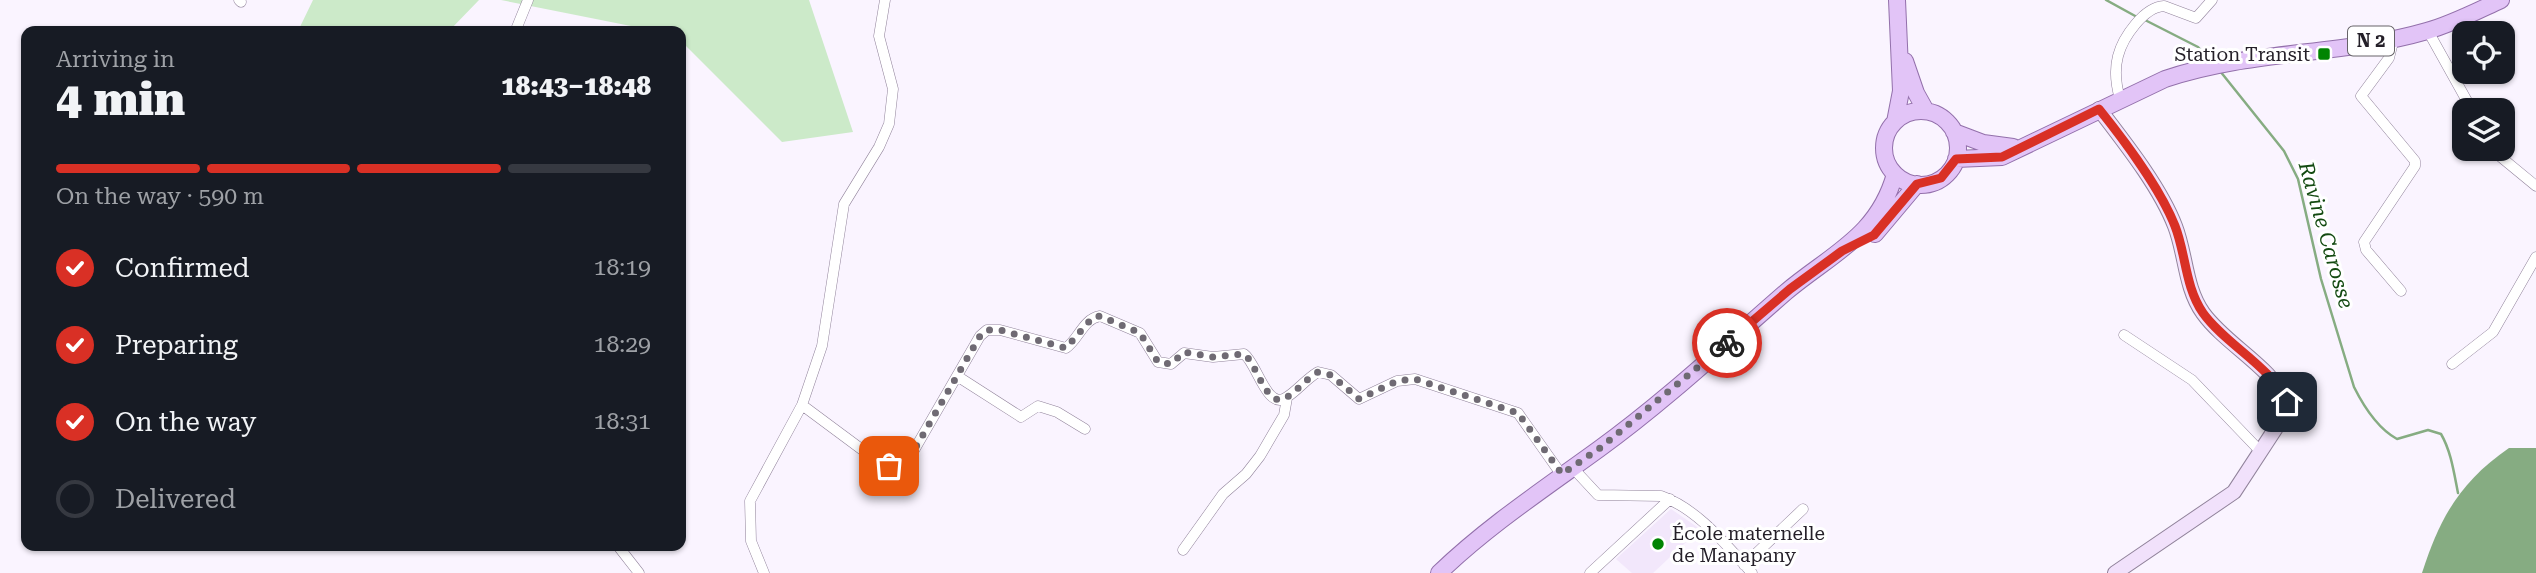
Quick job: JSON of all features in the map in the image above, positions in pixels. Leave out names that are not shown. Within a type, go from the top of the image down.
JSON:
[{"type":"main road","points":[[1896,0],[1901,91],[1895,121],[1884,143],[1886,160],[1895,174],[1917,184]]},
{"type":"main road","name":"N 2","points":[[1956,159],[2002,157],[2120,99],[2192,69],[2235,59],[2395,38],[2428,31],[2473,6],[2501,0]]},
{"type":"main road","points":[[1896,25],[1916,93],[1926,111]]},
{"type":"main road","points":[[1439,573],[1465,547],[1600,448],[1790,289],[1842,251],[1874,235],[1917,184],[1941,178],[1956,159],[1954,132],[1944,119],[1926,111],[1909,113],[1895,121]]},
{"type":"main road","name":"N 2","points":[[1954,132],[1974,141],[2003,148],[2030,145]]},
{"type":"main road","points":[[1842,251],[1878,214],[1895,174]]},
{"type":"street","points":[[517,26],[528,0]]},
{"type":"street","points":[[764,573],[751,541],[750,501],[802,405],[822,346],[844,204],[885,137],[889,124],[892,89],[879,36],[885,0]]},
{"type":"street","points":[[2120,99],[2115,79],[2118,55],[2130,33],[2147,12],[2164,6],[2196,18],[2212,0]]},
{"type":"street","points":[[2428,31],[2465,98]]},
{"type":"street","points":[[2395,38],[2389,58],[2361,96],[2415,161],[2364,242],[2366,250],[2400,291]]},
{"type":"street","points":[[2099,109],[2168,208],[2177,230],[2193,292],[2202,312],[2284,394],[2287,402],[2285,414],[2234,492],[2115,573]]},
{"type":"street","points":[[2506,161],[2536,186]]},
{"type":"street","points":[[2452,364],[2493,332],[2536,257]]},
{"type":"street","points":[[802,405],[876,460],[901,466],[909,459],[987,330],[1000,330],[1066,348],[1093,317],[1100,316],[1140,333],[1158,362],[1165,365],[1171,364],[1184,352],[1213,357],[1244,354],[1253,364],[1269,396],[1278,400],[1286,398],[1318,372],[1331,375],[1359,399],[1397,381],[1415,379],[1518,413],[1567,471],[1598,495],[1661,496],[1670,499],[1705,524],[1752,573]]},
{"type":"street","points":[[2124,335],[2192,380],[2261,452]]},
{"type":"street","points":[[957,376],[1021,417],[1038,406],[1057,412],[1085,429]]},
{"type":"street","points":[[1183,550],[1223,494],[1246,474],[1260,456],[1284,415],[1286,398]]},
{"type":"street","points":[[1590,573],[1670,499]]},
{"type":"street","points":[[1744,565],[1803,509]]},
{"type":"street","points":[[622,551],[639,573]]},
{"type":"shaded area","points":[[313,0],[479,0],[454,26],[300,26]]},
{"type":"shaded area","points":[[501,0],[809,0],[853,132],[782,142],[686,46],[686,26],[631,26]]},
{"type":"shaded area","points":[[2509,448],[2536,448],[2536,573],[2422,573],[2436,535],[2454,502],[2477,474]]},
{"type":"shaded area","name":"École maternelle de Manapany","points":[[1671,509],[1700,529],[1653,573],[1632,573],[1616,559]]},
{"type":"waterway","name":"Ravine Carosse","points":[[2106,0],[2137,17]]},
{"type":"waterway","name":"Ravine Carosse","points":[[2143,19],[2198,47],[2211,61]]},
{"type":"waterway","name":"Ravine Carosse","points":[[2220,71],[2284,151],[2298,179],[2321,279],[2358,395],[2377,423],[2397,439],[2428,430],[2441,434],[2450,455],[2458,493]]},
{"type":"way so far","points":[[889,466],[901,466],[909,459],[980,336],[987,330],[1000,330],[1066,348],[1093,317],[1100,316],[1140,333],[1147,340],[1158,362],[1165,365],[1171,364],[1184,352],[1204,357],[1244,354],[1253,364],[1269,396],[1278,400],[1286,398],[1304,380],[1318,372],[1331,375],[1359,399],[1397,381],[1415,379],[1518,413],[1562,474],[1600,448],[1727,343]]},
{"type":"place","name":"Station Transit","points":[[2324,54]]},
{"type":"place","name":"École maternelle de Manapany","points":[[1658,544]]},
{"type":"route","points":[[1727,343],[1790,289],[1842,251],[1874,235],[1917,184],[1941,178],[1956,159],[1971,156],[2002,157],[2099,109],[2168,208],[2177,230],[2193,292],[2202,312],[2225,338],[2277,385],[2287,402]]}]
